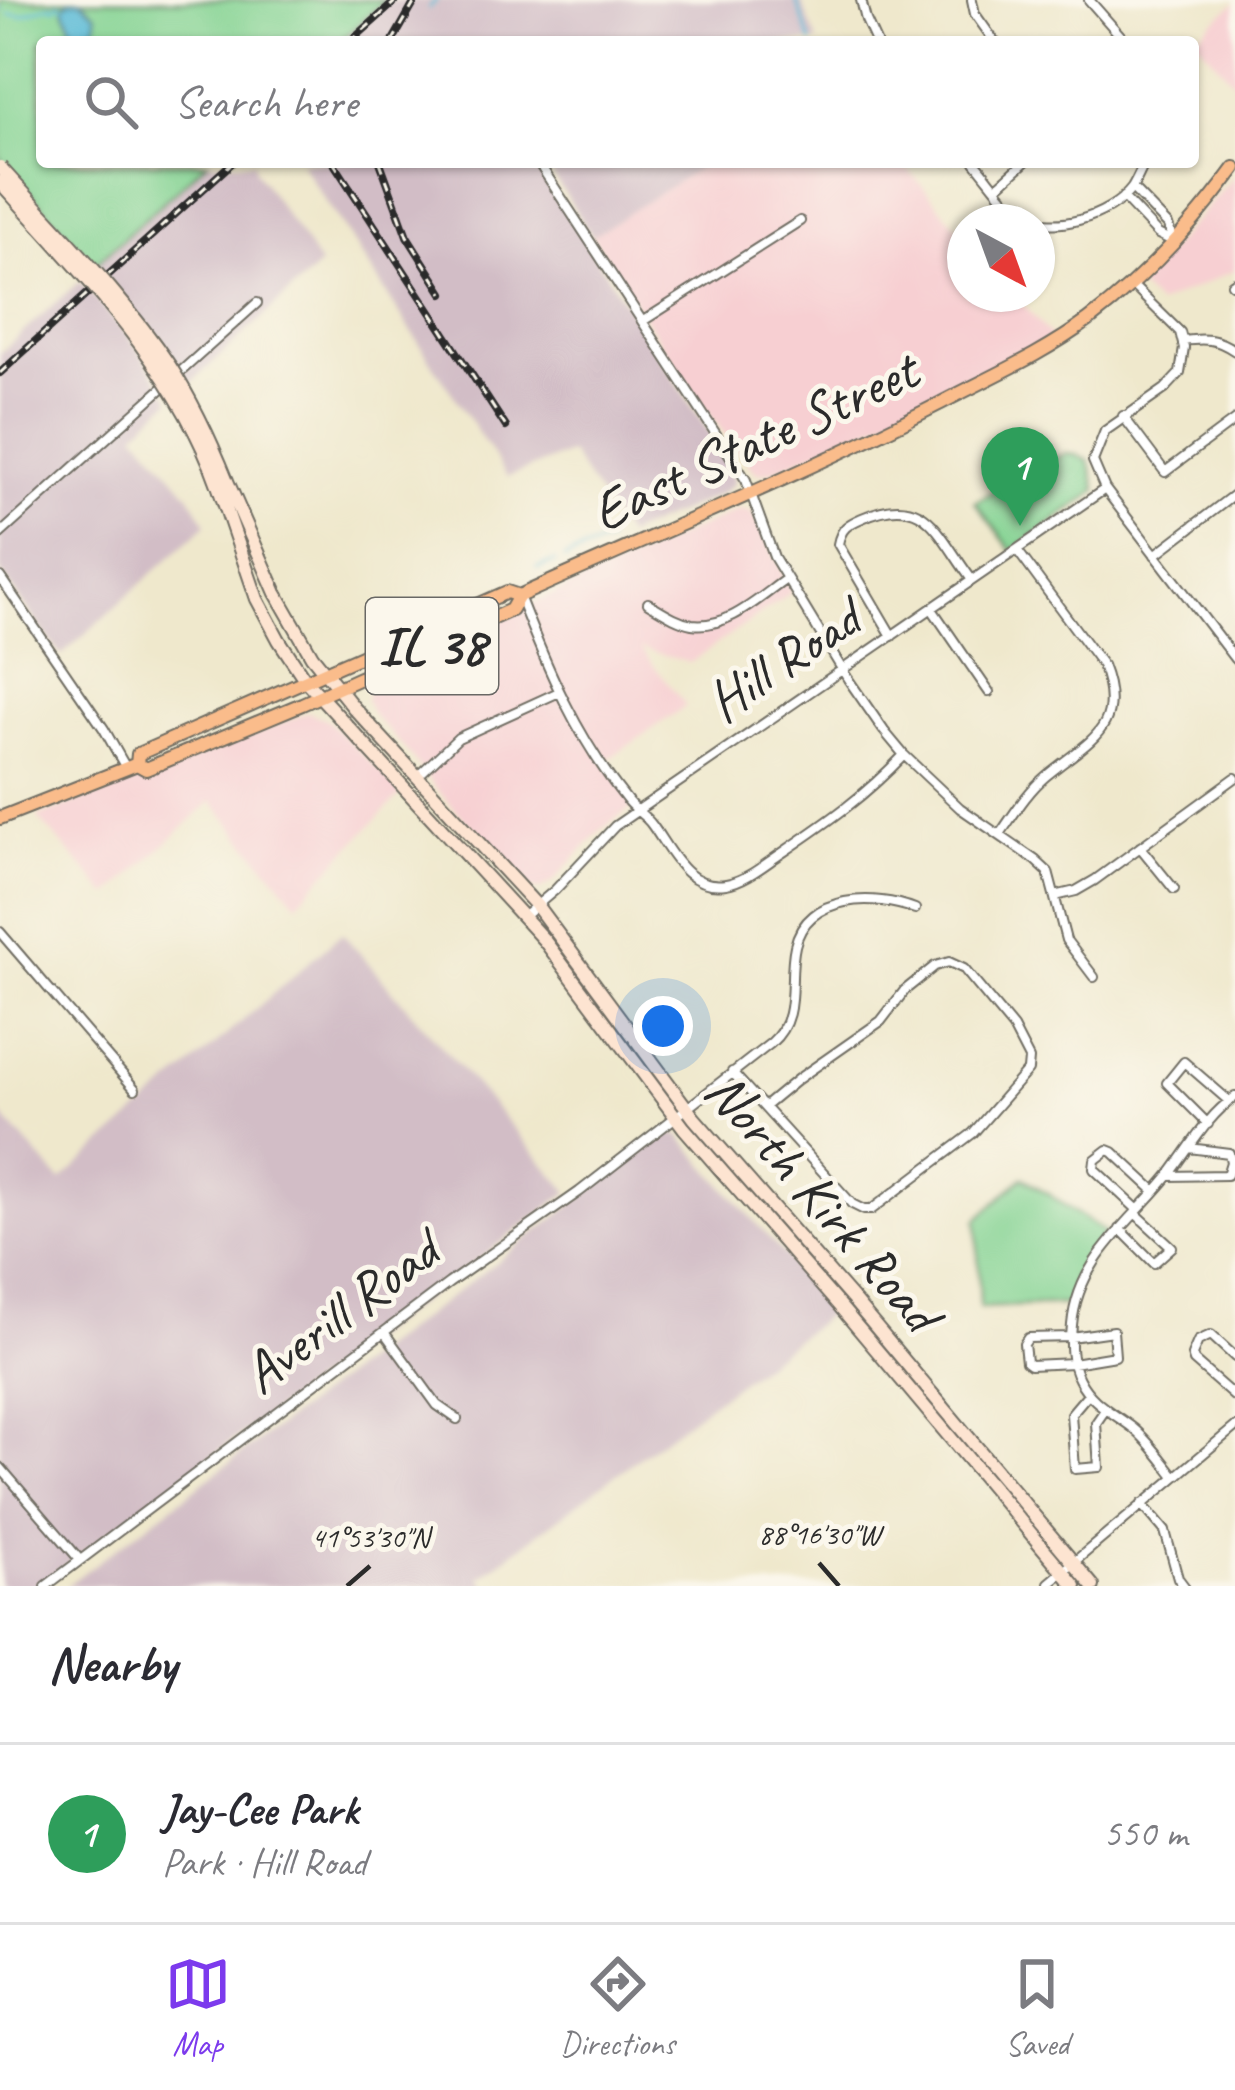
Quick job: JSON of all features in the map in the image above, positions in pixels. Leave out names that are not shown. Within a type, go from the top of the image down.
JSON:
[{"type":"main road","name":"North Kirk Road","points":[[0,167],[126,309],[160,353],[202,422],[257,599],[306,681],[523,916],[843,1310],[1068,1567],[1093,1586]]},
{"type":"main road","name":"East State Street","points":[[0,818],[132,766],[146,769],[512,610],[519,596],[876,435],[1043,350],[1132,285],[1235,169]]},
{"type":"main road","name":"North Kirk Road","points":[[0,182],[144,346],[188,417],[303,643],[338,688],[537,906],[680,1112]]},
{"type":"main road","name":"East State Street","points":[[132,766],[138,754],[507,592],[519,596]]},
{"type":"main road","name":"North Kirk Road","points":[[1068,1567],[1075,1586]]},
{"type":"street","points":[[862,0],[873,36]]},
{"type":"street","points":[[972,0],[975,14],[991,36]]},
{"type":"street","points":[[1089,0],[1121,36]]},
{"type":"street","points":[[542,168],[752,491],[774,557],[842,671],[904,755],[960,808],[1048,872],[1066,940],[1094,977]]},
{"type":"street","points":[[980,168],[1020,214],[1052,225],[1084,219],[1123,197],[1142,168]]},
{"type":"street","points":[[997,187],[1018,168]]},
{"type":"street","points":[[1132,188],[1168,226],[1174,242]]},
{"type":"street","points":[[1123,197],[1158,234],[1174,242]]},
{"type":"street","points":[[643,321],[800,221]]},
{"type":"street","points":[[1132,285],[1178,328],[1184,340],[1178,375],[1105,431],[1093,461],[1105,489],[1235,659]]},
{"type":"street","points":[[0,534],[257,303]]},
{"type":"street","points":[[1184,340],[1207,338],[1235,351]]},
{"type":"street","points":[[1123,416],[1165,472],[1235,420]]},
{"type":"street","name":"Hill Road","points":[[523,916],[565,881],[615,826],[1105,489]]},
{"type":"street","points":[[1155,555],[1235,494]]},
{"type":"street","points":[[892,636],[838,544],[850,523],[894,506],[920,512],[971,580]]},
{"type":"street","points":[[1000,835],[1029,792],[1103,729],[1111,706],[1102,665],[1017,550]]},
{"type":"street","points":[[0,578],[132,766]]},
{"type":"street","points":[[648,603],[693,624],[713,623],[735,614],[786,579]]},
{"type":"street","points":[[519,596],[578,730],[628,802],[650,821],[677,865],[698,881],[724,885],[748,875],[850,807],[904,755]]},
{"type":"street","points":[[932,609],[989,692]]},
{"type":"street","points":[[1225,645],[1235,638]]},
{"type":"street","points":[[418,776],[458,738],[560,692]]},
{"type":"street","points":[[1055,896],[1095,880],[1235,778]]},
{"type":"street","points":[[1140,847],[1174,889]]},
{"type":"street","name":"Averill Road","points":[[46,1586],[579,1192],[771,1043],[787,1027],[795,946],[822,911],[843,900],[898,903],[915,909]]},
{"type":"street","points":[[0,932],[135,1089]]},
{"type":"street","points":[[733,1072],[764,1107],[852,1204],[872,1210],[973,1133],[1023,1078],[1029,1059],[1013,1028],[970,976],[957,965],[942,963],[913,982],[881,1021],[764,1107]]},
{"type":"street","points":[[1175,1476],[1139,1433],[1088,1394],[1073,1363],[1071,1336],[1076,1295],[1089,1267],[1232,1099],[1184,1062],[1166,1083],[1208,1124]]},
{"type":"street","points":[[1168,1176],[1227,1175],[1229,1153],[1189,1148]]},
{"type":"street","points":[[1120,1229],[1154,1263],[1172,1247],[1094,1169],[1095,1160],[1108,1150],[1113,1152],[1155,1191]]},
{"type":"street","points":[[1113,1331],[1114,1356],[1073,1363],[1030,1365],[1024,1344],[1028,1337],[1113,1331]]},
{"type":"street","points":[[384,1332],[437,1405],[457,1419]]},
{"type":"street","points":[[1235,1357],[1211,1335],[1198,1340],[1192,1355],[1235,1397]]},
{"type":"street","points":[[1088,1394],[1071,1414],[1075,1469],[1099,1467],[1096,1424],[1105,1410]]},
{"type":"street","points":[[1049,1583],[1235,1427]]},
{"type":"street","points":[[0,1467],[80,1560]]},
{"type":"street","points":[[1142,1504],[1165,1532],[1184,1586]]},
{"type":"shaded area","points":[[385,0],[801,0],[816,36],[346,36]]},
{"type":"shaded area","points":[[1235,3],[1235,83],[1199,42],[1197,36]]},
{"type":"shaded area","points":[[200,168],[255,168],[320,265],[188,385],[94,265]]},
{"type":"shaded area","points":[[304,168],[538,168],[730,465],[734,479],[720,494],[626,536],[570,453],[507,477]]},
{"type":"shaded area","points":[[548,168],[699,168],[592,236]]},
{"type":"shaded area","points":[[699,168],[907,168],[947,215],[947,312],[1030,312],[1053,339],[770,472],[754,470],[699,402],[592,236]]},
{"type":"shaded area","points":[[1235,175],[1235,270],[1157,305],[1137,286]]},
{"type":"shaded area","points":[[80,281],[132,340],[171,399],[136,432],[189,494],[207,524],[61,656],[0,571],[0,353]]},
{"type":"shaded area","points":[[738,510],[749,511],[757,520],[792,592],[690,663],[640,648],[686,706],[606,761],[637,804],[601,830],[553,882],[540,890],[530,889],[372,714],[366,700],[370,685],[439,647]]},
{"type":"shaded area","points":[[308,712],[326,719],[402,793],[297,903],[212,801],[109,896],[37,817],[230,745]]},
{"type":"shaded area","points":[[342,933],[569,1192],[37,1586],[0,1586],[0,1113],[61,1181]]},
{"type":"shaded area","points":[[676,1134],[833,1311],[480,1577],[487,1586],[66,1586],[665,1135]]},
{"type":"green space","points":[[0,0],[385,0],[346,36],[36,36],[36,168],[200,168],[94,265],[0,158]]},
{"type":"green space","points":[[1065,454],[1089,461],[1097,491],[1012,551],[975,502]]},
{"type":"green space","points":[[1023,1177],[1105,1233],[1069,1304],[980,1308],[977,1220]]},
{"type":"water","points":[[81,0],[96,14],[96,25],[81,36],[71,33],[63,7]]},
{"type":"waterway","points":[[429,8],[437,0]]},
{"type":"waterway","points":[[796,0],[809,36]]},
{"type":"waterway","points":[[9,14],[54,8],[59,3],[63,7]]},
{"type":"waterway","points":[[564,559],[608,541]]},
{"type":"waterway","points":[[537,568],[555,562]]},
{"type":"railway","points":[[357,36],[397,0]]},
{"type":"railway","points":[[395,36],[416,0]]},
{"type":"railway","points":[[0,373],[226,168]]},
{"type":"railway","points":[[337,168],[506,427]]},
{"type":"railway","points":[[382,168],[407,236],[443,293]]},
{"type":"place","name":"Jay-Cee Park","points":[[1020,526]]}]
